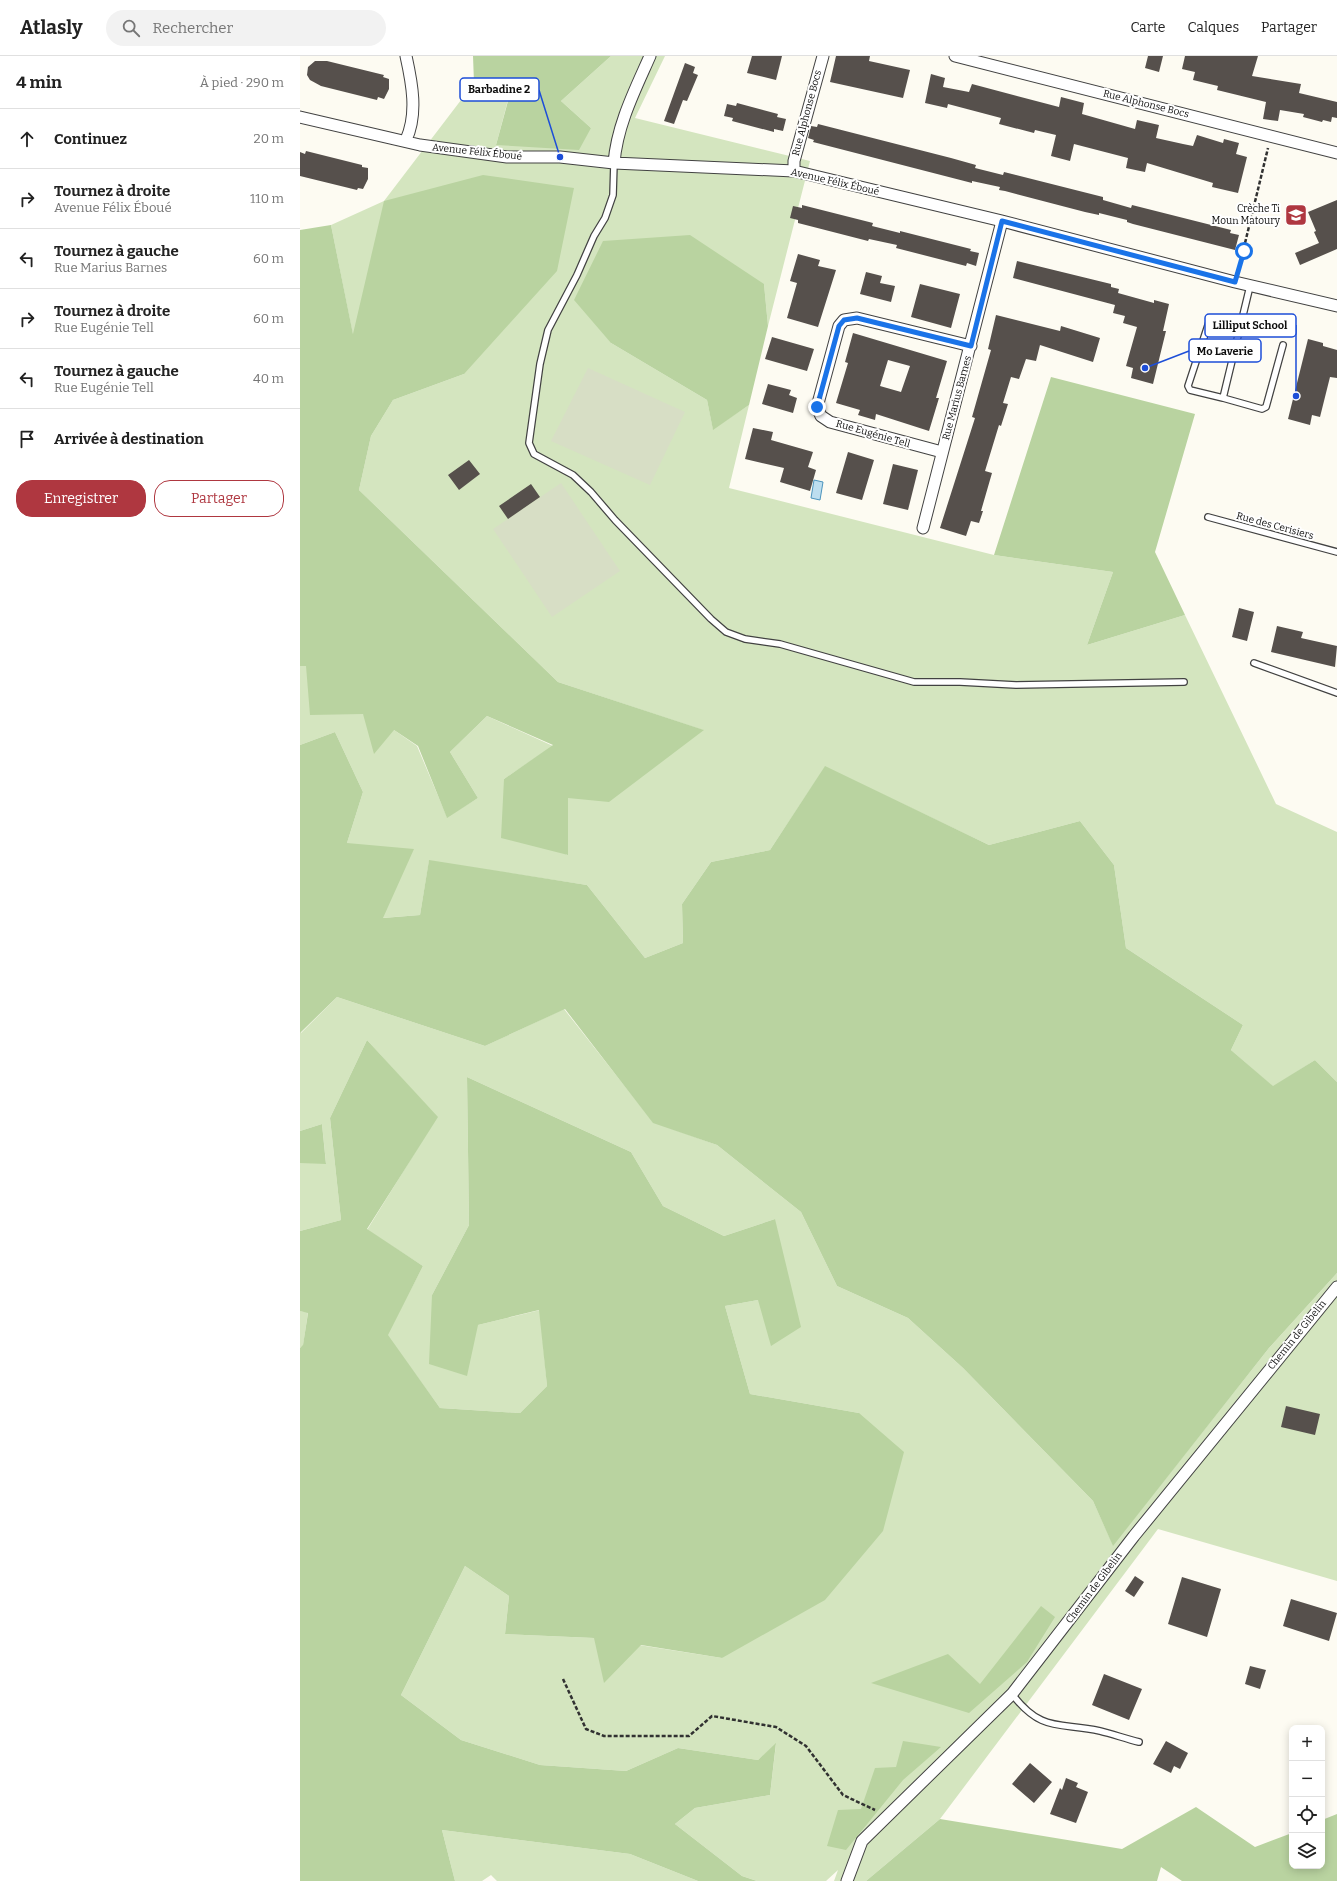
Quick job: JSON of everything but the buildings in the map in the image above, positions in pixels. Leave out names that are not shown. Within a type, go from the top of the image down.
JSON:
[{"type":"street","points":[[406,56],[411,81],[413,117],[410,132],[406,140]]},
{"type":"street","points":[[614,163],[615,149],[628,107],[650,56]]},
{"type":"street","name":"Rue Alphonse Bocs","points":[[794,171],[794,161],[823,56]]},
{"type":"street","name":"Rue Alphonse Bocs","points":[[955,56],[1337,153]]},
{"type":"street","name":"Avenue Félix Éboué","points":[[300,117],[446,149],[506,157],[560,157],[614,163],[794,171],[1002,221],[1250,286],[1337,306]]},
{"type":"street","name":"Rue Marius Barnes","points":[[923,528],[1002,221]]},
{"type":"street","name":"Rue Eugénie Tell","points":[[942,452],[830,422],[821,416],[817,407],[839,326],[844,320],[857,318],[971,346]]},
{"type":"street","name":"Chemin de Gibelin","points":[[847,1881],[862,1841],[1012,1694],[1134,1536],[1337,1287]]},
{"type":"lane","points":[[614,163],[613,195],[605,218],[594,236],[577,275],[548,330],[540,364],[529,443],[534,454],[573,475],[582,483],[711,619],[726,632],[745,639],[780,644],[914,682],[960,682],[1016,686],[1184,682]]},
{"type":"lane","points":[[1223,398],[1250,286]]},
{"type":"lane","points":[[1210,319],[1188,386],[1190,390],[1262,409],[1266,407],[1283,345]]},
{"type":"lane","name":"Rue des Cerisiers","points":[[1208,517],[1337,552]]},
{"type":"lane","points":[[1254,663],[1337,693]]},
{"type":"lane","points":[[1012,1694],[1022,1708],[1047,1724],[1099,1731],[1139,1742]]},
{"type":"path","points":[[1235,282],[1271,136]]},
{"type":"path","points":[[563,1679],[586,1729],[604,1736],[689,1736],[712,1716],[776,1727],[806,1746],[843,1795],[887,1816]]},
{"type":"green space","points":[[473,56],[611,56],[561,101],[591,128],[579,150],[496,145],[508,101],[474,83]]},
{"type":"green space","points":[[611,56],[665,56],[635,118],[810,161],[768,326],[764,284],[611,343],[707,400],[713,429],[749,405],[729,488],[994,555],[1113,572],[1087,645],[1185,615],[1276,804],[1337,832],[1337,1082],[1315,1060],[1273,1087],[1231,1050],[1243,1025],[1126,948],[1114,865],[1080,821],[989,845],[825,767],[770,850],[711,862],[682,904],[683,943],[645,958],[587,885],[429,861],[420,915],[382,918],[347,843],[363,792],[335,732],[300,745],[300,666],[306,666],[363,714],[394,730],[417,746],[447,817],[478,798],[450,752],[487,716],[553,746],[504,779],[567,855],[568,798],[703,730],[558,682],[359,490],[371,436],[393,400],[464,374],[353,335],[331,225],[384,201],[474,83],[508,100],[496,145],[591,128],[561,101]]},
{"type":"green space","points":[[483,175],[574,188],[557,271],[464,374],[393,400],[371,436],[359,490],[558,682],[704,730],[609,802],[568,798],[568,855],[501,838],[504,779],[553,745],[487,716],[450,752],[478,798],[447,818],[418,746],[394,730],[374,754],[363,714],[310,715],[306,666],[300,666],[300,230],[331,225],[353,334],[384,201]]},
{"type":"green space","points":[[690,235],[764,284],[768,326],[749,405],[713,430],[707,400],[611,343],[574,300],[603,241]]},
{"type":"green space","points":[[588,368],[685,412],[650,485],[551,441]]},
{"type":"green space","points":[[1051,377],[1195,414],[1155,552],[1185,615],[1087,645],[1113,572],[994,555]]},
{"type":"green space","points":[[561,483],[620,571],[552,617],[493,529]]},
{"type":"green space","points":[[335,732],[363,792],[347,843],[414,849],[383,918],[420,915],[429,860],[587,885],[645,958],[683,943],[682,904],[711,862],[770,850],[825,766],[989,845],[1080,821],[1114,865],[1126,948],[1243,1025],[1231,1050],[1273,1086],[1315,1060],[1337,1082],[1337,1273],[1269,1348],[1113,1546],[1093,1501],[963,1368],[908,1318],[837,1286],[801,1212],[717,1145],[653,1123],[565,1009],[485,1046],[337,997],[300,1033],[300,745]]},
{"type":"green space","points":[[337,997],[485,1046],[564,1009],[653,1122],[717,1145],[801,1212],[837,1286],[908,1318],[963,1368],[1093,1501],[1113,1545],[1269,1348],[1337,1273],[1337,1581],[1158,1529],[940,1819],[866,1881],[834,1881],[838,1870],[826,1881],[757,1881],[742,1876],[675,1824],[695,1808],[770,1795],[776,1744],[758,1760],[678,1748],[626,1771],[540,1765],[461,1740],[401,1695],[465,1566],[509,1596],[505,1634],[594,1638],[722,1658],[859,1413],[750,1394],[725,1306],[758,1300],[775,1219],[724,1236],[663,1206],[631,1152],[467,1077],[469,1225],[432,1295],[478,1325],[540,1310],[547,1386],[520,1413],[440,1408],[387,1335],[423,1266],[367,1230],[437,1117],[367,1040],[330,1118],[341,1220],[300,1231],[300,1163],[326,1163],[322,1124],[300,1131],[300,1031],[301,1033]]},
{"type":"green space","points":[[367,1040],[438,1117],[367,1229],[423,1266],[388,1335],[440,1408],[520,1413],[547,1386],[539,1310],[478,1325],[467,1376],[429,1364],[432,1295],[469,1225],[467,1077],[631,1152],[663,1206],[724,1236],[775,1219],[801,1327],[771,1346],[758,1300],[725,1306],[750,1394],[859,1413],[904,1452],[883,1531],[825,1600],[722,1658],[641,1645],[604,1683],[594,1638],[505,1634],[509,1596],[465,1566],[401,1695],[461,1740],[540,1765],[626,1771],[678,1748],[758,1760],[776,1743],[770,1795],[695,1808],[675,1824],[742,1876],[757,1881],[698,1881],[630,1854],[442,1830],[455,1881],[300,1881],[300,1348],[303,1345],[308,1313],[300,1311],[300,1231],[341,1220],[330,1118]]},
{"type":"green space","points":[[322,1124],[326,1164],[300,1163],[300,1131]]},
{"type":"green space","points":[[300,1311],[308,1312],[303,1346],[300,1348]]},
{"type":"green space","points":[[1041,1606],[1055,1617],[1027,1662],[969,1713],[871,1683],[948,1654],[980,1684]]},
{"type":"green space","points":[[903,1741],[941,1747],[903,1780],[846,1850],[827,1846],[838,1810],[861,1809],[875,1768],[896,1767]]},
{"type":"green space","points":[[1196,1807],[1255,1847],[1289,1834],[1289,1869],[1325,1869],[1325,1819],[1337,1814],[1337,1881],[1182,1881],[1161,1867],[1157,1881],[866,1881],[940,1819],[1122,1849]]},
{"type":"green space","points":[[442,1830],[630,1854],[698,1881],[497,1881],[491,1875],[482,1881],[455,1881]]},
{"type":"water","points":[[814,480],[823,482],[820,500],[811,498]]},
{"type":"place","name":"Barbadine 2","points":[[560,157]]},
{"type":"place","name":"Crèche Ti Moun Matoury","points":[[1296,215]]},
{"type":"place","name":"Mo Laverie","points":[[1145,368]]},
{"type":"place","name":"Lilliput School","points":[[1296,396]]},
{"type":"route","points":[[817,407],[839,326],[844,320],[857,318],[953,343],[971,346],[1002,221],[1235,282],[1244,251]]}]
